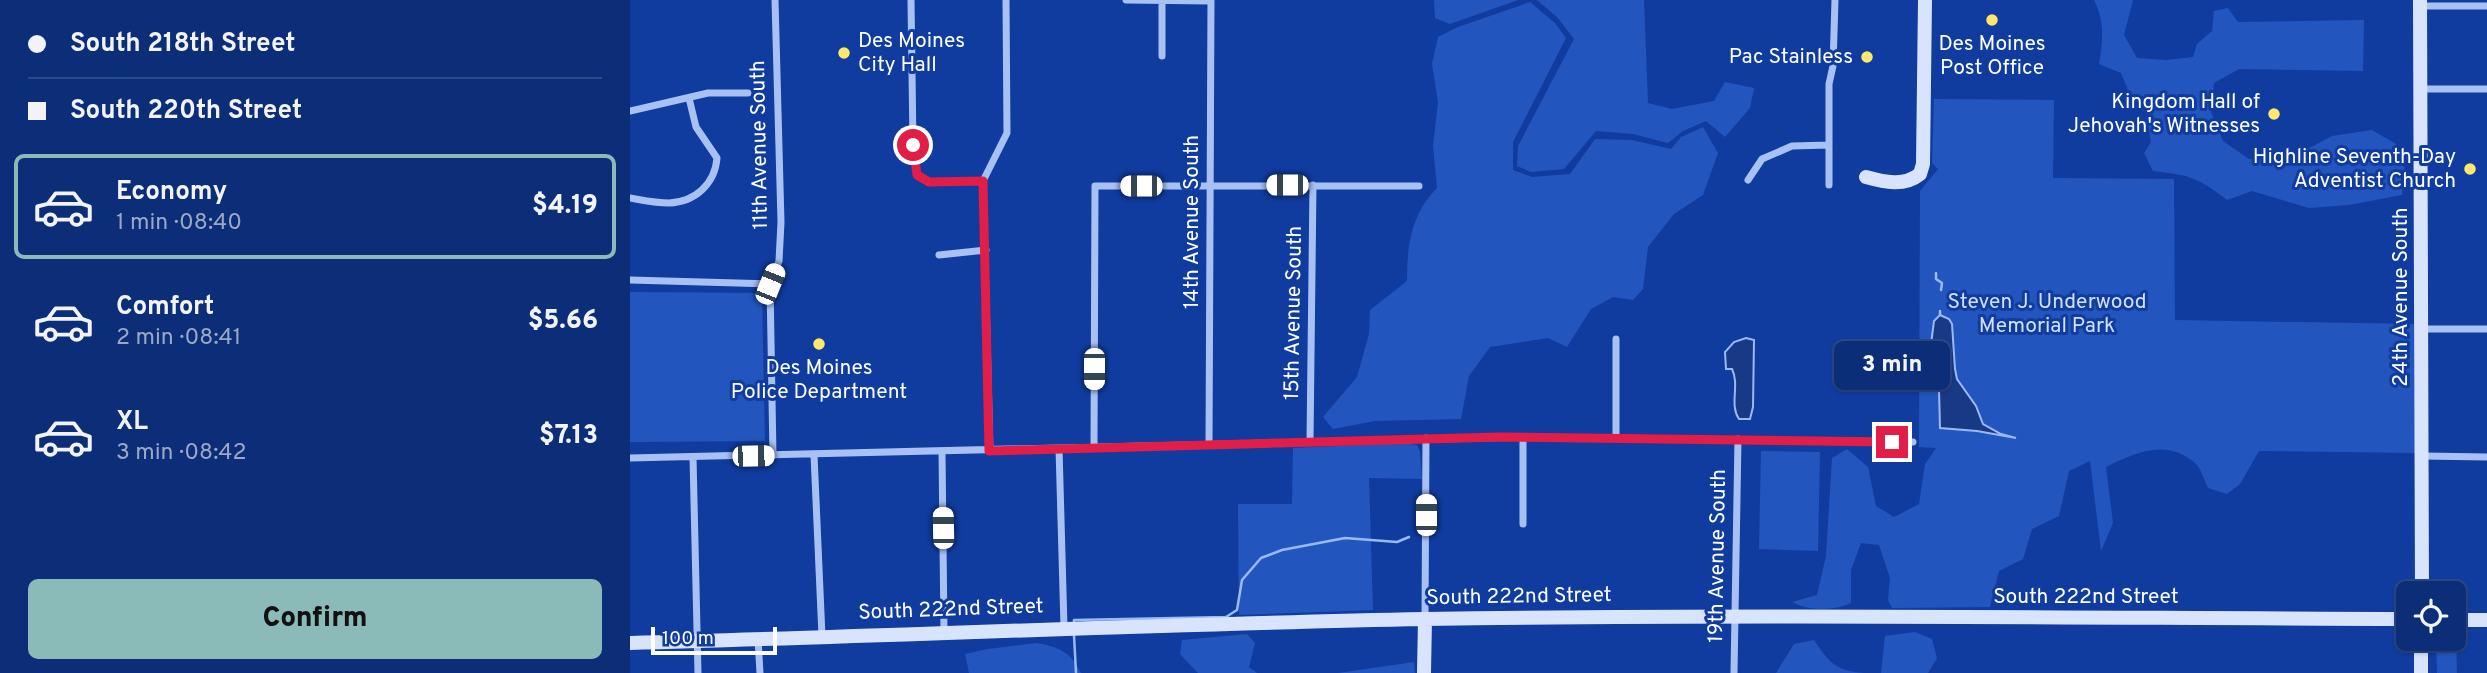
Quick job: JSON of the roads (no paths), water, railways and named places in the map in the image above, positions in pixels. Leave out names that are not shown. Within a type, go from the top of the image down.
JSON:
[{"type":"street","name":"11th Avenue South","points":[[773,456],[770,284],[779,261],[781,222],[775,0]]},
{"type":"street","points":[[911,0],[913,145],[917,175],[929,182],[983,181]]},
{"type":"street","points":[[989,451],[983,181],[1007,133],[1006,0]]},
{"type":"street","points":[[1126,0],[1211,0]]},
{"type":"street","points":[[1162,0],[1163,56]]},
{"type":"street","name":"14th Avenue South","points":[[1209,444],[1211,0]]},
{"type":"street","points":[[1829,185],[1829,84],[1833,66],[1835,0]]},
{"type":"street","points":[[1866,177],[1897,183],[1914,179],[1920,174],[1923,164],[1925,0]]},
{"type":"street","points":[[2420,3],[2487,6]]},
{"type":"street","name":"24th Avenue South","points":[[2420,3],[2422,581]]},
{"type":"street","points":[[2421,89],[2487,89]]},
{"type":"street","points":[[630,111],[708,93],[748,93]]},
{"type":"street","points":[[630,198],[669,203],[680,201],[698,193],[711,180],[717,158],[696,127],[689,98]]},
{"type":"street","points":[[1748,180],[1762,159],[1792,146],[1829,145]]},
{"type":"street","points":[[1094,447],[1095,186],[1419,186]]},
{"type":"street","name":"15th Avenue South","points":[[1310,441],[1313,186]]},
{"type":"street","points":[[939,254],[986,250]]},
{"type":"street","points":[[630,280],[770,284]]},
{"type":"street","points":[[2422,329],[2487,328]]},
{"type":"street","points":[[1616,339],[1616,437]]},
{"type":"street","points":[[1523,437],[1523,524]]},
{"type":"street","points":[[630,458],[1426,438],[1616,437],[1913,442]]},
{"type":"street","points":[[1424,673],[1426,438]]},
{"type":"street","name":"19th Avenue South","points":[[1734,673],[1738,439]]},
{"type":"street","points":[[1059,449],[1063,627]]},
{"type":"street","points":[[942,451],[944,632]]},
{"type":"street","points":[[814,455],[822,636]]},
{"type":"street","points":[[2423,456],[2487,457]]},
{"type":"street","points":[[693,457],[698,673]]},
{"type":"street","name":"South 222nd Street","points":[[630,643],[1063,627],[1426,619],[2396,619]]},
{"type":"street","points":[[2466,620],[2487,620]]},
{"type":"street","points":[[758,639],[760,673]]},
{"type":"street","points":[[2421,651],[2421,673]]},
{"type":"waterway","points":[[1936,273],[1936,279],[1942,283],[1941,290]]},
{"type":"waterway","points":[[1074,625],[1074,620],[1226,617],[1237,610],[1242,580],[1261,558],[1282,550],[1345,538],[1397,542],[1409,537]]},
{"type":"waterway","points":[[1074,635],[1076,673]]},
{"type":"place","name":"Des Moines Post Office","points":[[1992,20]]},
{"type":"place","name":"Des Moines City Hall","points":[[844,53]]},
{"type":"place","name":"Pac Stainless","points":[[1867,57]]},
{"type":"place","name":"Kingdom Hall of Jehovah's Witnesses","points":[[2274,114]]},
{"type":"place","name":"Highline Seventh-Day Adventist Church","points":[[2470,169]]},
{"type":"place","name":"Des Moines Police Department","points":[[819,344]]},
{"type":"park label","name":"Steven J. Underwood Memorial Park","points":[[2047,314]]}]
